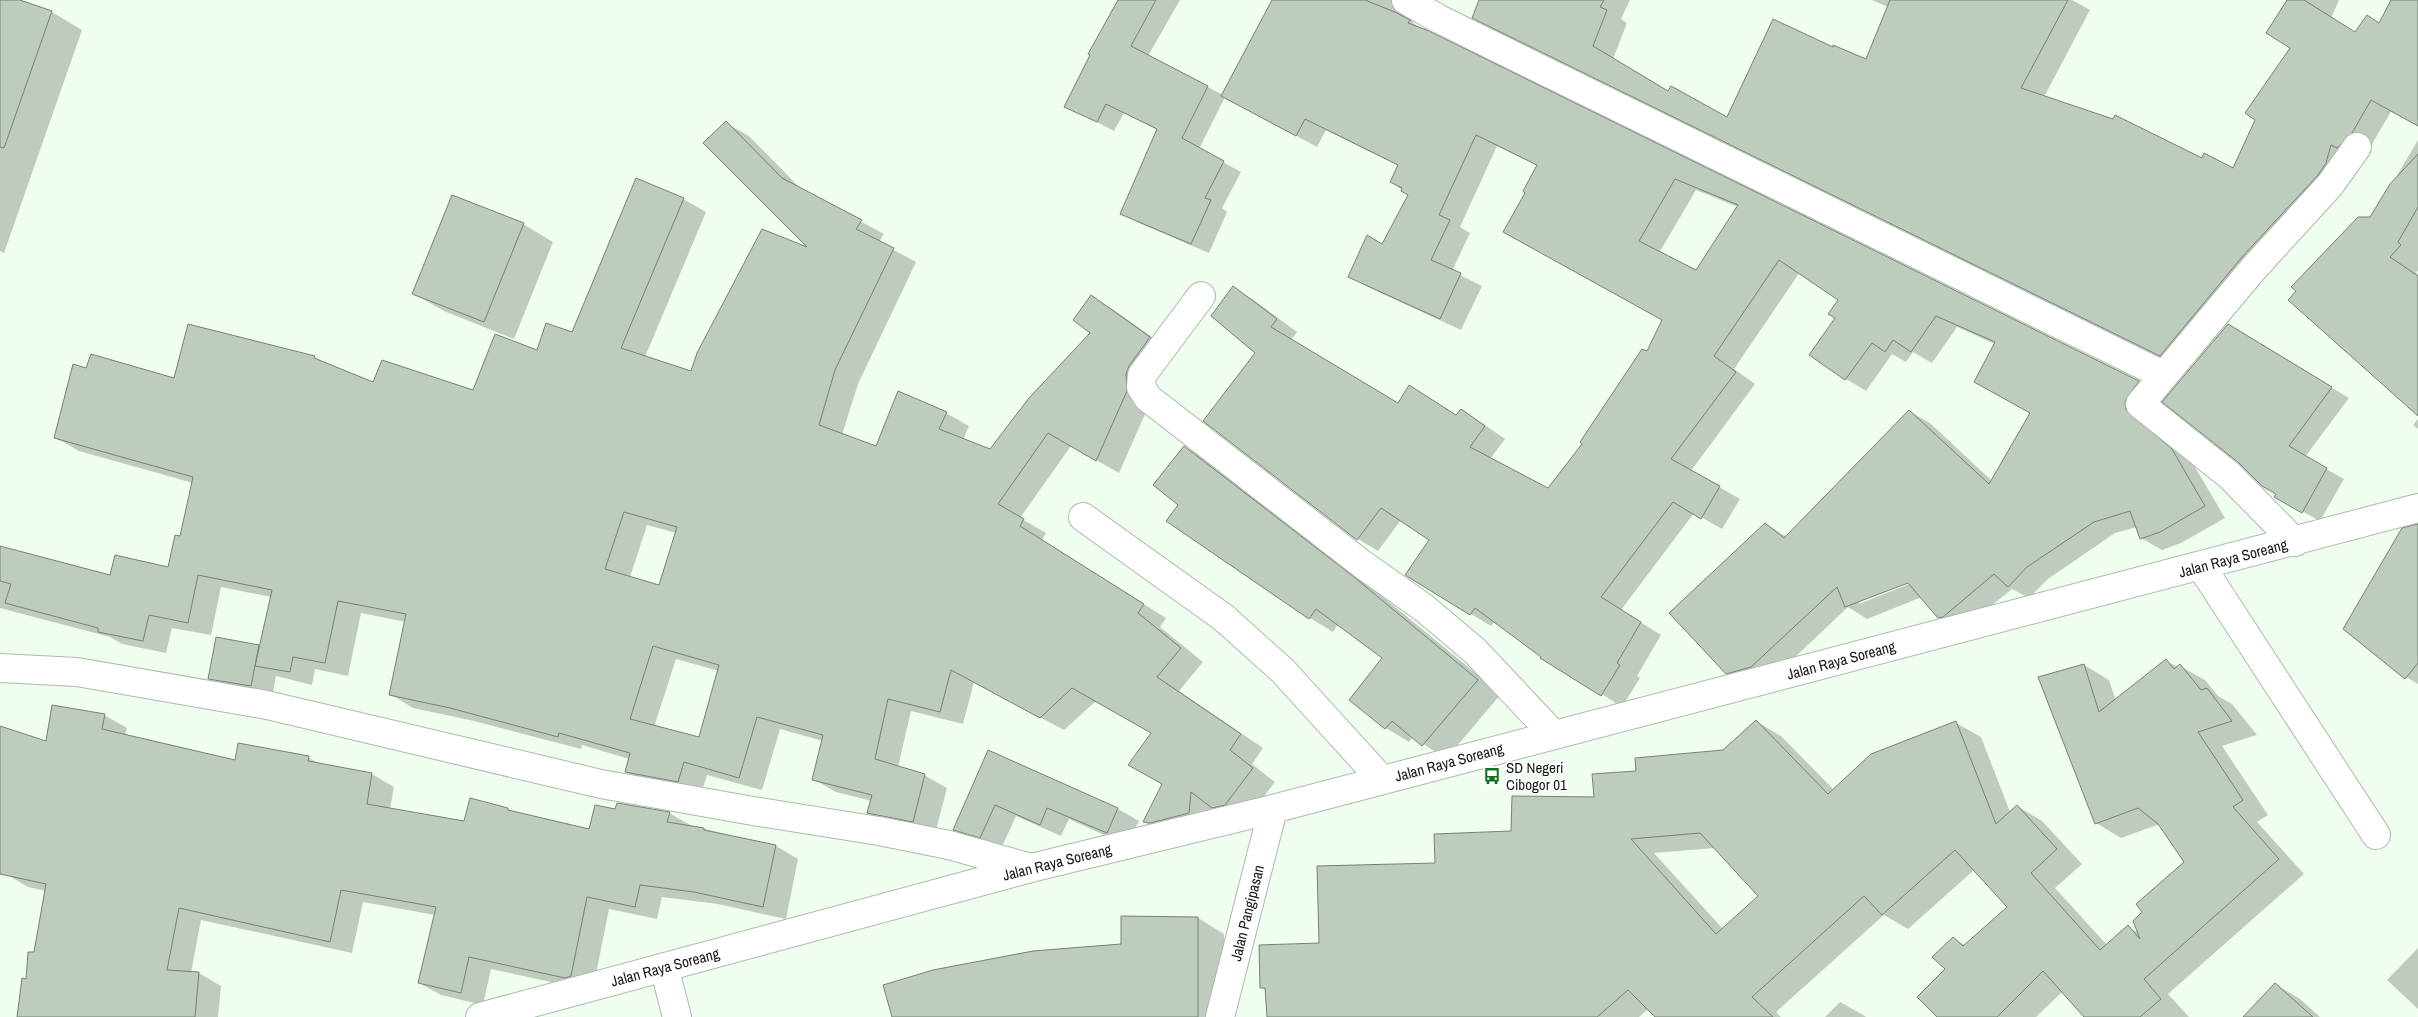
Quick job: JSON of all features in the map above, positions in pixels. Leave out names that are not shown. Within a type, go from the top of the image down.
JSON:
[{"type":"street","points":[[1406,0],[1439,19],[2163,375]]},
{"type":"street","points":[[2295,542],[2229,475],[2140,404],[2254,268],[2330,185],[2357,147]]},
{"type":"street","points":[[1201,296],[1142,374],[1141,387],[1148,398],[1362,564],[1432,614],[1475,650],[1554,734]]},
{"type":"street","name":"Jalan Raya Soreang","points":[[480,1017],[1031,868],[1382,780],[2295,542],[2418,508]]},
{"type":"street","points":[[1083,517],[1224,618],[1283,671],[1382,780]]},
{"type":"street","points":[[2201,566],[2376,834]]},
{"type":"street","points":[[0,668],[77,672],[267,705],[601,784],[879,831],[949,846],[1031,868]]},
{"type":"street","name":"Jalan Pangipasan","points":[[1220,1017],[1273,808]]},
{"type":"street","points":[[664,967],[678,1017]]},
{"type":"building","points":[[0,0],[20,0],[52,11],[4,148],[0,147]]},
{"type":"building","points":[[1118,0],[1156,0],[1131,46],[1208,86],[1182,138],[1224,161],[1205,198],[1211,200],[1191,244],[1120,214],[1157,129],[1106,104],[1097,122],[1064,107],[1090,55],[1088,54]]},
{"type":"building","points":[[1272,0],[1365,0],[1397,13],[1410,20],[1408,23],[1429,31],[2139,381],[2125,401],[2126,410],[2172,449],[2205,506],[2160,532],[2140,539],[2130,511],[2094,522],[2027,567],[2008,587],[1994,574],[1943,617],[1938,618],[1908,583],[1845,607],[1837,587],[1751,667],[1726,674],[1669,613],[1765,523],[1784,538],[1909,410],[1989,484],[2030,413],[1974,382],[1995,342],[1936,316],[1911,352],[1893,340],[1885,352],[1872,343],[1845,380],[1809,355],[1835,318],[1828,314],[1838,300],[1779,260],[1714,356],[1736,372],[1671,459],[1720,486],[1701,519],[1673,502],[1601,597],[1641,622],[1617,663],[1620,665],[1601,696],[1540,658],[1475,608],[1470,615],[1405,575],[1429,540],[1381,508],[1357,540],[1203,421],[1255,353],[1211,316],[1233,286],[1277,319],[1271,327],[1398,403],[1409,385],[1456,415],[1461,409],[1485,426],[1470,447],[1548,488],[1582,444],[1580,442],[1642,349],[1647,351],[1662,320],[1503,232],[1525,193],[1523,191],[1537,165],[1476,135],[1439,215],[1450,220],[1431,260],[1461,273],[1440,319],[1348,277],[1367,235],[1382,244],[1408,195],[1401,191],[1402,188],[1390,182],[1398,165],[1305,119],[1296,136],[1221,96]],"holes":[[[1675,179],[1738,205],[1696,270],[1639,241]]]},
{"type":"building","points":[[1479,0],[1604,0],[1600,7],[1607,10],[1593,46],[1668,91],[1671,86],[1727,117],[1773,19],[1833,47],[1833,45],[1866,59],[1890,0],[2068,0],[2021,88],[2113,119],[2115,115],[2202,158],[2204,153],[2233,168],[2255,120],[2245,113],[2290,48],[2266,33],[2287,0],[2304,0],[2355,32],[2367,15],[2379,23],[2391,0],[2418,0],[2418,126],[2371,100],[2352,133],[2337,148],[2331,145],[2326,163],[2318,175],[2242,257],[2160,356],[1472,18]]},
{"type":"building","points":[[726,121],[782,178],[862,220],[856,229],[894,248],[835,370],[819,425],[876,446],[898,391],[947,412],[939,429],[990,449],[1029,398],[1090,333],[1073,320],[1091,295],[1150,337],[1129,366],[1126,374],[1127,391],[1096,461],[1048,433],[998,504],[1024,519],[1020,526],[1144,604],[1138,613],[1181,648],[1157,677],[1241,734],[1230,750],[1253,768],[1225,805],[1212,808],[1191,792],[1189,813],[1150,823],[1143,822],[1162,784],[1128,765],[1151,733],[1072,688],[1040,718],[951,670],[940,712],[888,699],[875,759],[925,774],[913,822],[867,813],[872,795],[812,780],[823,735],[757,717],[739,778],[684,762],[678,782],[625,772],[630,753],[559,733],[558,737],[450,708],[389,695],[406,614],[338,601],[325,663],[293,657],[290,672],[255,666],[272,590],[198,575],[188,623],[149,615],[143,641],[98,632],[98,628],[5,603],[11,584],[0,581],[0,546],[110,575],[115,555],[168,567],[175,535],[180,536],[193,477],[54,438],[73,364],[86,368],[91,354],[174,378],[188,324],[315,356],[314,358],[373,382],[382,360],[473,390],[495,334],[537,350],[546,323],[572,332],[636,178],[684,198],[621,348],[691,371],[697,353],[762,229],[807,247],[703,143]],"holes":[[[624,512],[677,527],[659,585],[605,569]],[[653,646],[719,665],[699,737],[630,719]]]},
{"type":"building","points":[[2418,154],[2418,207],[2398,242],[2401,245],[2390,257],[2418,276],[2418,416],[2288,300],[2296,291],[2291,287],[2358,217],[2370,217],[2390,184]]},
{"type":"building","points":[[452,195],[524,223],[484,322],[412,294]]},
{"type":"building","points":[[2228,324],[2332,387],[2289,446],[2327,468],[2302,513],[2274,497],[2276,494],[2262,486],[2239,463],[2162,402]]},
{"type":"building","points":[[1184,446],[1354,577],[1478,680],[1422,746],[1392,721],[1385,729],[1349,700],[1382,658],[1316,609],[1309,619],[1166,521],[1178,505],[1153,485]]},
{"type":"building","points":[[2418,524],[2418,663],[2405,679],[2343,629],[2402,528]]},
{"type":"building","points":[[216,637],[259,645],[251,686],[208,679]]},
{"type":"building","points":[[2166,659],[2174,669],[2180,664],[2201,690],[2207,688],[2232,721],[2198,732],[2243,800],[2233,807],[2279,859],[2144,979],[2161,999],[2140,1017],[2084,1017],[2043,971],[1997,1017],[1937,1017],[1917,997],[1945,969],[1932,957],[1953,937],[1963,946],[2007,907],[1955,850],[1882,915],[1864,896],[1752,997],[1773,1017],[1655,1017],[1628,990],[1597,1017],[1267,1017],[1265,988],[1260,988],[1259,945],[1319,943],[1317,866],[1435,863],[1434,834],[1511,831],[1512,796],[1594,797],[1592,774],[1636,771],[1635,758],[1723,750],[1756,720],[1828,794],[1871,754],[1956,721],[1996,824],[2017,805],[2057,849],[2031,873],[2100,950],[2128,925],[2140,939],[2133,921],[2142,912],[2136,904],[2184,862],[2158,824],[2138,808],[2095,824],[2038,677],[2084,664],[2099,712]],"holes":[[[1700,833],[1758,896],[1716,934],[1631,839]]]},
{"type":"building","points":[[52,705],[105,714],[102,729],[235,760],[238,743],[309,756],[308,761],[372,773],[367,804],[464,821],[470,798],[508,808],[508,810],[589,829],[595,805],[615,809],[617,803],[670,812],[667,822],[704,828],[704,830],[776,845],[763,907],[694,892],[640,885],[635,907],[587,897],[571,976],[565,978],[469,957],[461,993],[418,983],[436,907],[341,890],[330,942],[179,908],[167,970],[199,972],[195,1017],[17,1017],[22,978],[26,979],[28,952],[34,952],[46,884],[0,874],[0,726],[46,741]]},
{"type":"building","points":[[988,750],[1118,808],[1107,833],[1047,808],[1040,825],[995,805],[980,838],[953,830]]},
{"type":"building","points":[[1121,916],[1198,917],[1198,1017],[892,1017],[883,985],[933,970],[1033,951],[1121,944]]},
{"type":"building","points":[[2275,983],[2313,1017],[2243,1017]]},
{"type":"place","name":"SD Negeri Cibogor 01","points":[[1492,776]]}]
